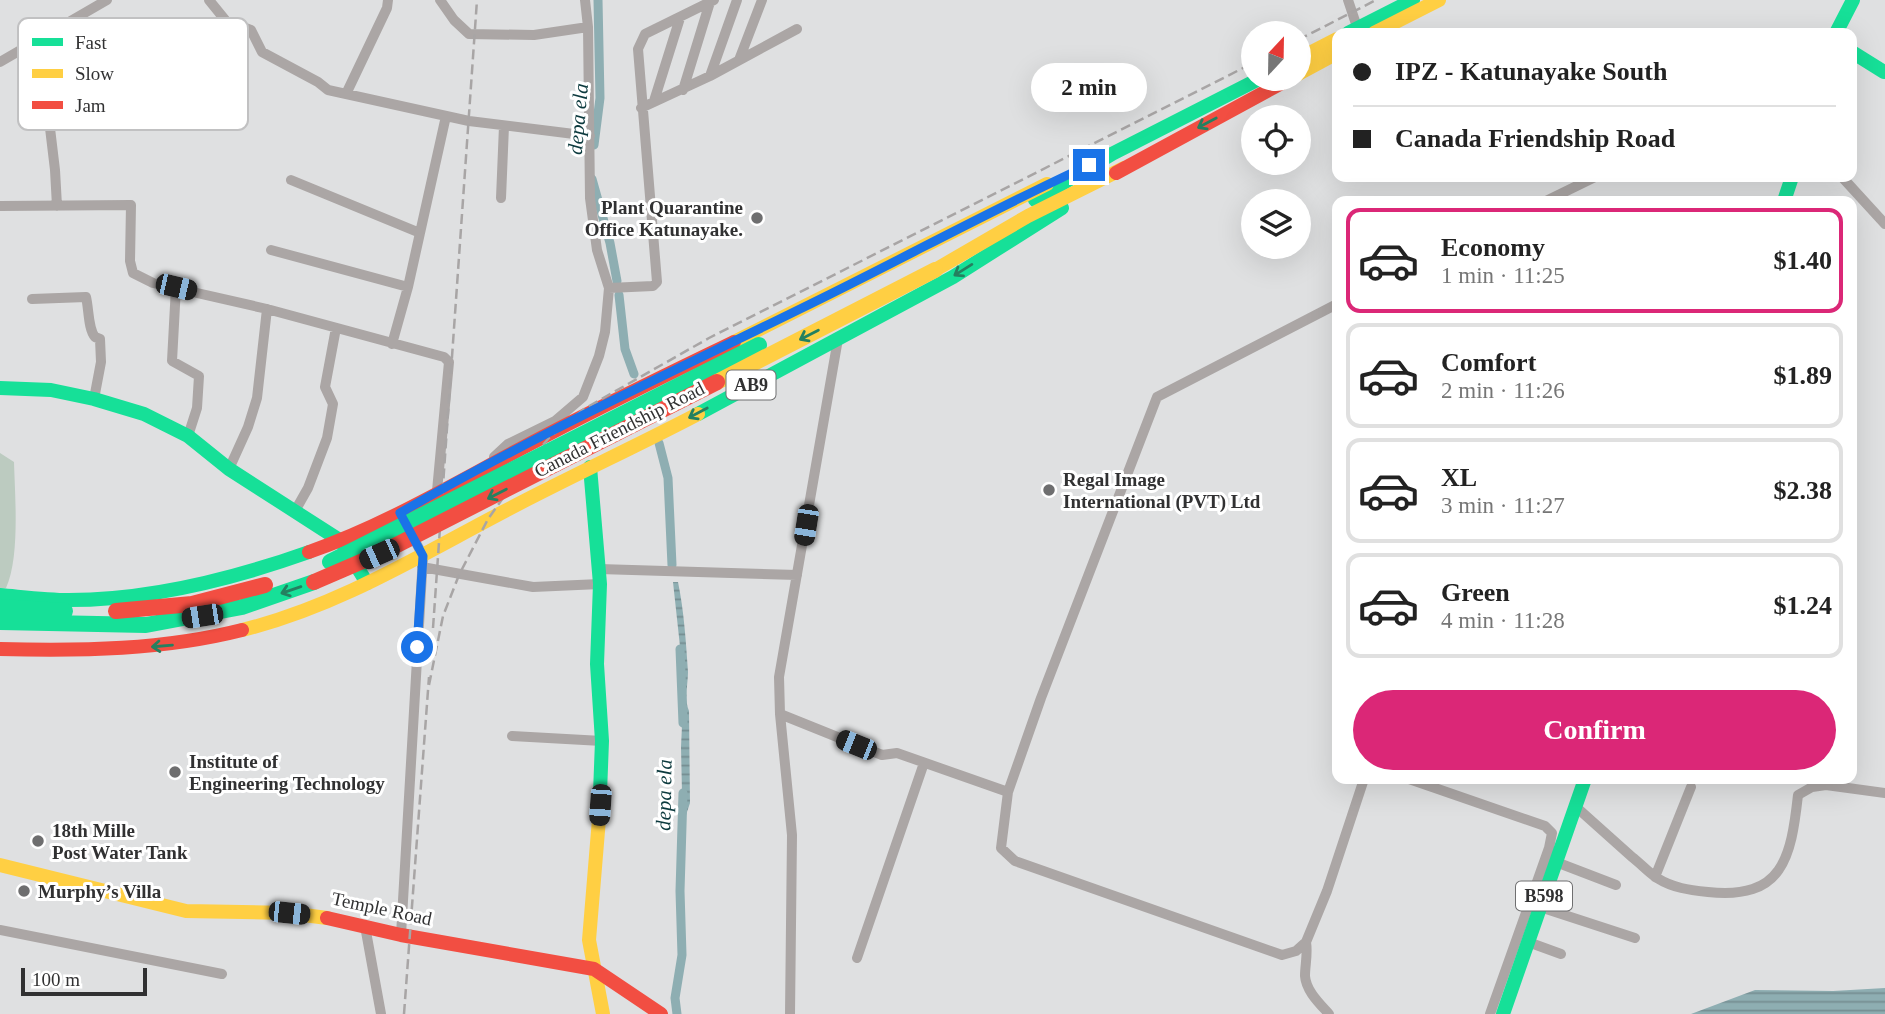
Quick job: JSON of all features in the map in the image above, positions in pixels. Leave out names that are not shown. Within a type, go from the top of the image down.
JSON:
[{"type":"main road","points":[[1362,28],[1413,0]]},
{"type":"main road","points":[[1384,28],[1439,0]]},
{"type":"main road","points":[[1839,28],[1855,0]]},
{"type":"main road","points":[[1848,28],[1855,0]]},
{"type":"main road","points":[[1311,52],[1332,42]]},
{"type":"main road","points":[[1857,55],[1885,72]]},
{"type":"main road","points":[[1311,67],[1332,56]]},
{"type":"main road","points":[[1857,66],[1885,72]]},
{"type":"main road","name":"Canada Friendship Road","points":[[0,594],[69,600],[127,596],[215,582],[341,541],[1241,88]]},
{"type":"main road","name":"Canada Friendship Road","points":[[0,649],[136,649],[174,645],[251,628],[328,602],[422,561],[488,519],[646,441],[955,275],[1124,168],[1267,91]]},
{"type":"main road","points":[[0,607],[72,611],[161,609],[243,593],[332,562],[932,265],[1112,154]]},
{"type":"main road","points":[[0,622],[146,625],[242,607],[324,578],[379,554],[932,265],[1124,168]]},
{"type":"main road","points":[[0,388],[51,390],[94,399],[144,414],[188,436],[229,469],[341,541],[367,583]]},
{"type":"main road","points":[[590,467],[599,577],[597,664],[602,741],[598,841],[589,940],[603,1014]]},
{"type":"main road","name":"B598","points":[[1503,1014],[1583,784]]},
{"type":"main road","name":"Temple Road","points":[[0,865],[187,911],[317,916],[401,935],[594,969],[661,1014]]},
{"type":"street","points":[[76,18],[107,0]]},
{"type":"street","points":[[209,0],[224,18]]},
{"type":"street","points":[[346,94],[387,8],[388,0]]},
{"type":"street","points":[[440,0],[454,20],[469,34],[534,35],[588,27]]},
{"type":"street","points":[[492,463],[494,457],[508,444],[555,421],[583,397],[605,332],[609,288],[597,250],[590,198],[588,27],[585,0]]},
{"type":"street","points":[[710,76],[737,0]]},
{"type":"street","points":[[739,60],[762,0]]},
{"type":"street","points":[[1348,0],[1354,28]]},
{"type":"street","points":[[683,90],[712,1]]},
{"type":"street","points":[[609,288],[653,286],[657,282],[638,49],[645,34],[712,1]]},
{"type":"street","points":[[654,101],[681,18]]},
{"type":"street","points":[[248,29],[262,52],[328,90],[446,116],[590,136]]},
{"type":"street","points":[[641,107],[683,90],[797,29]]},
{"type":"street","points":[[0,62],[18,52]]},
{"type":"street","points":[[392,344],[408,287],[446,116]]},
{"type":"street","points":[[501,198],[504,126]]},
{"type":"street","points":[[50,130],[57,206]]},
{"type":"street","points":[[291,180],[420,233]]},
{"type":"street","points":[[1557,196],[1585,182]]},
{"type":"street","points":[[1847,182],[1885,224]]},
{"type":"street","points":[[1569,196],[1572,189]]},
{"type":"street","points":[[0,206],[131,205],[130,261],[133,273],[153,283],[267,309],[444,357],[449,362],[437,491]]},
{"type":"street","points":[[271,250],[408,287]]},
{"type":"street","points":[[176,287],[172,361],[199,376],[197,408],[188,436]]},
{"type":"street","points":[[32,299],[86,298],[90,312],[90,332],[100,339],[101,362],[94,399]]},
{"type":"street","points":[[1332,307],[1157,397],[1041,698],[1008,792],[1001,848],[1015,861],[1282,955],[1296,951],[1306,942],[1327,891],[1362,784]]},
{"type":"street","points":[[229,469],[248,427],[257,398],[267,309]]},
{"type":"street","points":[[295,511],[308,488],[327,438],[333,404],[325,387],[336,328]]},
{"type":"street","points":[[790,1014],[792,835],[779,677],[838,339]]},
{"type":"street","points":[[400,513],[422,561],[401,935]]},
{"type":"street","points":[[422,561],[533,587],[599,577],[797,575]]},
{"type":"street","points":[[127,596],[136,649]]},
{"type":"street","points":[[30,598],[33,650]]},
{"type":"street","points":[[780,714],[882,755],[897,753],[1008,792]]},
{"type":"street","points":[[512,736],[602,741]]},
{"type":"street","points":[[857,958],[924,763]]},
{"type":"street","points":[[1423,784],[1545,826],[1552,833],[1490,1014]]},
{"type":"street","points":[[1575,806],[1656,877],[1677,888],[1724,894],[1747,892],[1770,882],[1784,862],[1794,832],[1798,795],[1812,787],[1826,785],[1885,793]]},
{"type":"street","points":[[1656,877],[1691,787]]},
{"type":"street","points":[[1556,862],[1616,885]]},
{"type":"street","points":[[1540,908],[1635,938]]},
{"type":"street","points":[[365,926],[381,1014]]},
{"type":"street","points":[[0,930],[222,974]]},
{"type":"street","points":[[1306,942],[1307,985],[1329,1014]]},
{"type":"street","points":[[1528,942],[1561,954]]},
{"type":"green space","points":[[0,453],[14,462],[15,544],[6,588],[0,588]]},
{"type":"water","points":[[673,582],[678,582],[680,593],[688,672],[686,697],[689,711],[690,803],[685,818],[681,747],[684,683]]},
{"type":"water","points":[[1885,988],[1885,1014],[1691,1014],[1755,990],[1833,991]]},
{"type":"waterway","name":"depa ela","points":[[594,145],[600,98],[598,0]]},
{"type":"waterway","name":"depa ela","points":[[592,179],[610,243],[617,281]]},
{"type":"waterway","name":"depa ela","points":[[619,295],[625,349],[634,374]]},
{"type":"waterway","name":"depa ela","points":[[659,443],[668,478],[672,565]]},
{"type":"waterway","name":"depa ela","points":[[680,649],[683,723]]},
{"type":"waterway","name":"depa ela","points":[[677,1014],[675,998],[682,955],[680,891],[683,793]]},
{"type":"railway","points":[[433,628],[477,0]]},
{"type":"railway","points":[[1311,33],[1376,0]]},
{"type":"railway","points":[[429,685],[443,616],[459,575],[488,519],[533,456],[549,438],[584,409],[709,338],[1241,69]]},
{"type":"railway","points":[[404,1014],[429,677]]},
{"type":"traffic: fast","points":[[1358,28],[1413,0]]},
{"type":"traffic: fast","points":[[1839,28],[1853,0]]},
{"type":"traffic: fast","points":[[1857,55],[1884,72]]},
{"type":"traffic: fast","points":[[1102,159],[1241,88]]},
{"type":"traffic: fast","points":[[1035,200],[1112,154]]},
{"type":"traffic: fast","points":[[1786,196],[1790,182]]},
{"type":"traffic: fast","points":[[698,414],[953,277],[1062,208]]},
{"type":"traffic: fast","points":[[330,562],[759,345]]},
{"type":"traffic: fast","points":[[0,388],[51,390],[94,399],[144,414],[188,436],[229,469],[341,541],[367,583]]},
{"type":"traffic: fast","points":[[590,467],[600,584],[597,664],[602,741],[599,819]]},
{"type":"traffic: fast","points":[[0,595],[69,600],[161,592],[251,571],[309,552]]},
{"type":"traffic: fast","points":[[0,622],[146,625],[242,607],[314,582]]},
{"type":"traffic: fast","points":[[0,607],[65,611]]},
{"type":"traffic: fast","points":[[1503,1014],[1583,784]]},
{"type":"traffic: slow","points":[[1384,28],[1439,0]]},
{"type":"traffic: slow","points":[[1311,52],[1332,42]]},
{"type":"traffic: slow","points":[[1311,67],[1332,56]]},
{"type":"traffic: slow","points":[[935,270],[1028,216],[1124,168]]},
{"type":"traffic: slow","points":[[734,342],[1047,184]]},
{"type":"traffic: slow","points":[[717,382],[935,270]]},
{"type":"traffic: slow","points":[[242,630],[311,608],[376,579],[527,499],[698,414]]},
{"type":"traffic: slow","points":[[599,819],[589,940],[603,1014]]},
{"type":"traffic: slow","points":[[0,865],[186,911],[289,913],[327,918]]},
{"type":"traffic: jam","points":[[1116,173],[1267,91]]},
{"type":"traffic: jam","points":[[309,552],[392,517],[576,420],[734,342]]},
{"type":"traffic: jam","points":[[314,582],[379,554],[717,382]]},
{"type":"traffic: jam","points":[[116,611],[192,604],[265,585]]},
{"type":"traffic: jam","points":[[0,649],[122,648],[182,642],[242,630]]},
{"type":"traffic: jam","points":[[327,918],[401,935],[594,969],[661,1014]]},
{"type":"place","name":"Plant Quarantine Office Katunayake.","points":[[757,218]]},
{"type":"place","name":"Regal Image International (PVT) Ltd","points":[[1049,490]]},
{"type":"place","name":"Institute of Engineering Technology","points":[[175,772]]},
{"type":"place","name":"18th Mille Post Water Tank","points":[[38,841]]},
{"type":"place","name":"Murphy’s Villa","points":[[24,891]]},
{"type":"route","points":[[417,647],[423,556],[400,513],[567,424],[1089,165]]}]
